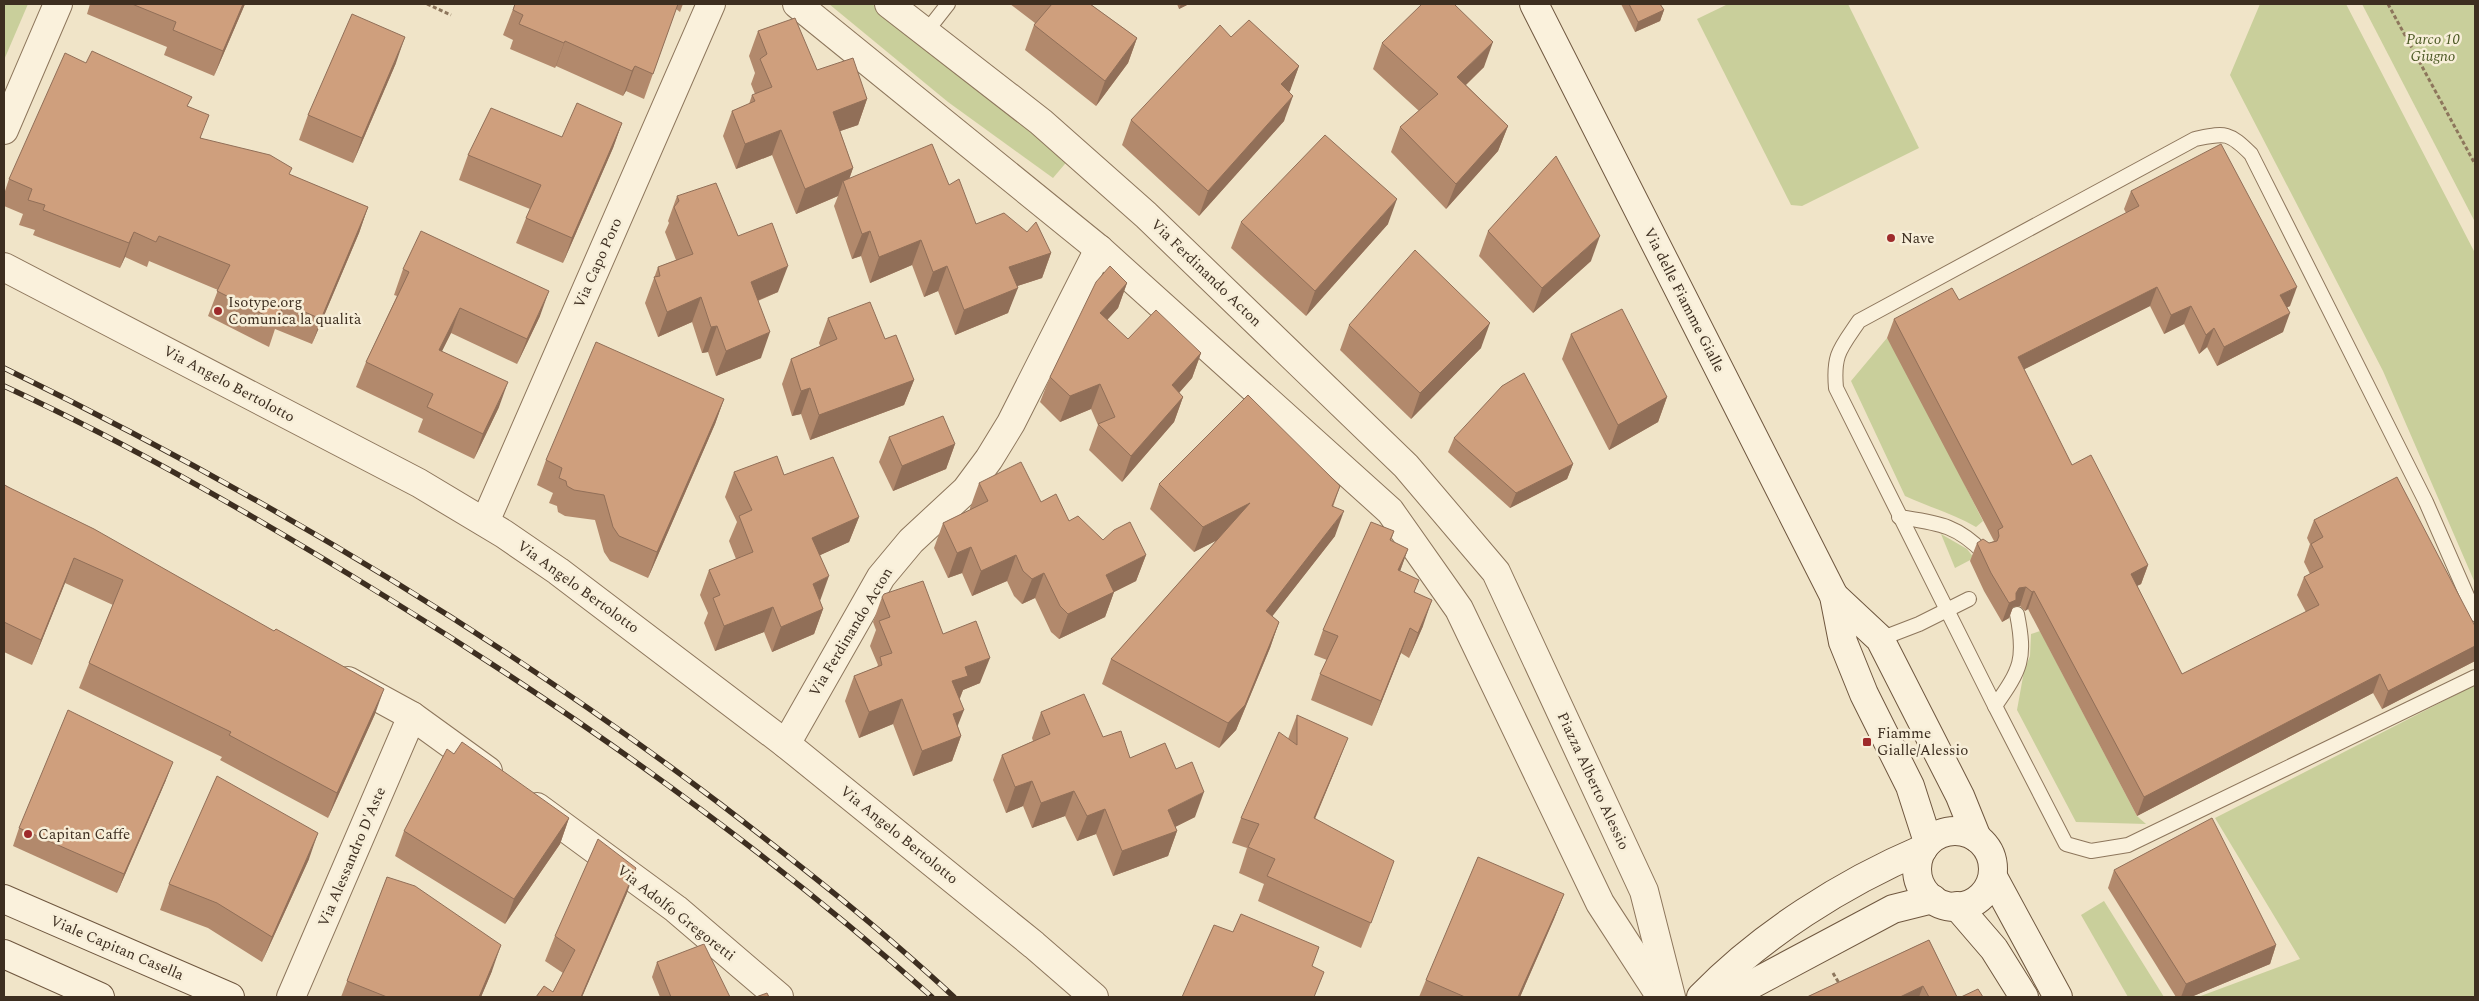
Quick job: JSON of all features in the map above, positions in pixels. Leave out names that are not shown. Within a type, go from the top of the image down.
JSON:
[{"type":"street","points":[[4,130],[58,4]]},
{"type":"street","name":"Via Capo Poro","points":[[485,522],[711,4]]},
{"type":"street","points":[[797,4],[1098,250],[1390,511],[1459,609],[1600,903],[1661,997]]},
{"type":"street","name":"Via Ferdinando Acton","points":[[889,4],[1058,137],[1167,235],[1406,466],[1496,572]]},
{"type":"street","name":"Via delle Fiamme Gialle","points":[[1534,4],[1834,596],[1843,642],[1864,694],[1910,786],[1926,846]]},
{"type":"street","name":"Via Ferdinando Acton","points":[[786,744],[866,600],[885,571],[911,541],[966,490],[989,459],[1010,423],[1098,250]]},
{"type":"street","name":"Via Angelo Bertolotto","points":[[4,267],[419,483],[485,522],[558,571],[786,744],[1034,945],[1094,997]]},
{"type":"street","name":"Piazza Alberto Alessio","points":[[1496,572],[1644,891],[1671,997]]},
{"type":"street","name":"Via delle Fiamme Gialle","points":[[1834,596],[1880,639],[1960,796],[1977,838]]},
{"type":"street","name":"Via Adolfo Gregoretti","points":[[326,668],[412,716],[676,909],[779,997]]},
{"type":"street","name":"Via Alessandro D'Aste","points":[[291,997],[412,716]]},
{"type":"street","points":[[1701,997],[1741,959],[1774,934],[1856,882],[1926,846],[1935,837],[1952,831],[1962,831],[1977,838],[1990,853],[1993,861],[1993,878],[2058,997]]},
{"type":"street","points":[[1926,846],[1918,862],[1919,881],[1924,890],[1945,902],[1990,943],[2024,997]]},
{"type":"street","points":[[1728,997],[1888,911],[1904,905],[1975,901],[1983,895],[1993,878]]},
{"type":"street","name":"Viale Capitan Casella","points":[[4,899],[230,997]]},
{"type":"street","points":[[4,954],[100,997]]},
{"type":"lane","points":[[926,32],[948,4]]},
{"type":"lane","points":[[2475,614],[2426,502],[2256,162],[2239,142],[2224,134],[2194,140],[1859,321],[1837,353],[1834,367],[1836,388],[1899,517],[2066,844],[2091,851],[2128,845],[2475,676]]},
{"type":"lane","points":[[1899,517],[1946,525],[1970,538],[1984,553]]},
{"type":"lane","points":[[1880,639],[1947,611],[1969,599]]},
{"type":"lane","points":[[1995,706],[2014,679],[2021,660],[2023,641],[2018,614]]},
{"type":"path","points":[[427,4],[451,14]]},
{"type":"path","points":[[2388,4],[2475,164]]},
{"type":"green space","points":[[4,4],[28,4],[4,60]]},
{"type":"green space","points":[[829,4],[872,4],[1070,158],[1053,178],[948,102]]},
{"type":"green space","points":[[1728,4],[1848,4],[1919,148],[1802,206],[1791,205],[1697,19]]},
{"type":"green space","points":[[2260,4],[2346,4],[2475,253],[2475,583],[2383,371],[2230,75]]},
{"type":"green space","name":"Parco 10 Giugno","points":[[2362,4],[2475,4],[2475,222]]},
{"type":"green space","points":[[1887,338],[1908,373],[1983,521],[1976,527],[1905,496],[1851,381]]},
{"type":"green space","points":[[1941,534],[1967,549],[1974,558],[1955,568]]},
{"type":"green space","points":[[2040,631],[2137,816],[2146,824],[2076,822],[2017,710],[2024,671],[2030,656],[2031,634]]},
{"type":"green space","points":[[2475,685],[2475,997],[2198,997],[2300,959],[2215,818]]},
{"type":"green space","points":[[2104,901],[2164,997],[2128,997],[2081,915]]},
{"type":"building","points":[[132,4],[243,4],[223,51],[173,30],[176,22]]},
{"type":"building","points":[[515,4],[678,4],[653,74],[635,66],[632,71],[565,41],[564,43],[519,24],[523,15],[513,10]]},
{"type":"building","points":[[1052,4],[1090,4],[1137,38],[1105,81],[1034,25]]},
{"type":"building","points":[[1422,4],[1454,4],[1493,42],[1457,77],[1508,126],[1456,184],[1400,127],[1438,94],[1382,43]]},
{"type":"building","points":[[1629,4],[1660,4],[1664,10],[1638,22]]},
{"type":"building","points":[[352,14],[405,37],[362,138],[308,115]]},
{"type":"building","points":[[795,18],[817,70],[853,58],[867,99],[833,112],[853,168],[805,189],[781,130],[745,144],[732,111],[755,101],[752,95],[772,87],[760,59],[767,54],[758,31]]},
{"type":"building","points":[[1249,20],[1299,66],[1281,84],[1293,96],[1208,191],[1131,120],[1220,25],[1231,37]]},
{"type":"building","points":[[92,51],[192,97],[187,106],[209,115],[200,138],[270,155],[292,168],[289,174],[368,207],[321,319],[284,303],[278,322],[217,291],[230,265],[159,236],[156,242],[134,232],[129,243],[43,210],[45,205],[28,200],[32,189],[9,179],[65,53],[86,63]]},
{"type":"building","points":[[577,103],[622,123],[572,238],[526,218],[541,185],[468,155],[491,108],[562,137]]},
{"type":"building","points":[[1325,135],[1397,199],[1315,291],[1241,222]]},
{"type":"building","points":[[932,144],[949,185],[959,179],[976,224],[1004,213],[1027,232],[1036,222],[1051,253],[1009,267],[1018,288],[964,310],[947,266],[933,272],[921,240],[879,257],[870,231],[862,234],[843,181]]},
{"type":"building","points":[[2221,144],[2297,287],[2280,295],[2290,313],[2224,347],[2214,328],[2206,335],[2191,306],[2171,315],[2157,287],[2018,357],[2072,465],[2091,455],[2148,565],[2131,574],[2182,674],[2319,605],[2304,577],[2323,567],[2311,544],[2323,537],[2314,520],[2397,477],[2475,626],[2475,646],[2388,691],[2380,674],[2144,797],[2034,591],[2032,592],[2026,587],[2019,588],[2016,593],[2016,600],[2009,603],[1991,573],[1977,543],[1983,539],[1989,543],[1997,541],[1999,536],[1998,530],[2003,527],[1894,319],[1952,288],[1959,300],[2139,206],[2131,191]]},
{"type":"building","points":[[1556,156],[1600,236],[1542,288],[1488,231]]},
{"type":"building","points":[[716,183],[738,236],[772,223],[788,266],[751,282],[770,332],[726,351],[717,326],[711,327],[701,297],[667,312],[654,277],[660,276],[658,267],[693,254],[674,207],[679,201],[677,196]]},
{"type":"building","points":[[421,231],[549,291],[527,339],[460,308],[439,350],[508,382],[483,434],[427,407],[433,394],[366,362],[409,272],[403,269]]},
{"type":"building","points":[[1415,250],[1490,323],[1420,393],[1349,325]]},
{"type":"building","points":[[1110,266],[1127,283],[1100,313],[1128,339],[1156,310],[1201,353],[1172,385],[1183,397],[1131,456],[1098,424],[1115,417],[1100,384],[1070,396],[1050,377],[1096,282]]},
{"type":"building","points":[[870,302],[885,339],[896,335],[914,380],[819,415],[810,388],[801,391],[791,359],[837,339],[828,318]]},
{"type":"building","points":[[1622,309],[1667,397],[1618,425],[1571,334]]},
{"type":"building","points":[[596,342],[724,399],[657,552],[619,536],[613,527],[604,495],[574,490],[567,486],[566,481],[559,478],[562,468],[546,460]]},
{"type":"building","points":[[1524,373],[1573,464],[1516,493],[1454,438],[1502,386]]},
{"type":"building","points":[[1248,395],[1340,486],[1332,506],[1344,511],[1266,611],[1279,622],[1245,705],[1228,723],[1111,659],[1250,503],[1203,527],[1159,484]]},
{"type":"building","points":[[943,416],[955,444],[902,466],[889,437]]},
{"type":"building","points":[[777,456],[784,475],[833,457],[859,517],[812,538],[829,576],[813,584],[823,609],[781,627],[773,607],[724,626],[713,598],[720,595],[709,570],[753,552],[739,516],[752,510],[734,472]]},
{"type":"building","points":[[1021,462],[1041,502],[1056,494],[1069,521],[1078,516],[1103,540],[1114,530],[1130,522],[1146,555],[1106,575],[1114,592],[1068,614],[1060,606],[1044,573],[1032,579],[1023,571],[1016,555],[981,571],[971,547],[957,553],[943,523],[988,501],[979,483]]},
{"type":"building","points":[[4,484],[94,529],[274,631],[276,629],[384,689],[337,793],[229,735],[231,732],[89,663],[123,580],[74,558],[41,640],[4,622]]},
{"type":"building","points":[[1371,522],[1394,531],[1390,540],[1408,549],[1398,570],[1419,580],[1414,592],[1432,600],[1418,633],[1410,628],[1381,701],[1320,674],[1338,636],[1323,630]]},
{"type":"building","points":[[923,581],[943,634],[976,621],[990,658],[965,667],[968,676],[952,681],[964,710],[953,714],[961,736],[922,751],[902,699],[869,712],[854,676],[882,665],[880,657],[892,653],[879,621],[890,617],[882,597],[884,594]]},
{"type":"building","points":[[1084,694],[1103,737],[1121,731],[1130,758],[1165,743],[1176,769],[1192,762],[1204,792],[1168,810],[1177,831],[1122,851],[1105,809],[1087,816],[1074,791],[1041,803],[1032,781],[1015,787],[1002,755],[1050,734],[1041,712]]},
{"type":"building","points":[[68,710],[173,762],[124,874],[19,828]]},
{"type":"building","points":[[1297,715],[1348,738],[1314,818],[1394,861],[1371,923],[1267,876],[1275,859],[1248,847],[1259,824],[1241,818],[1279,732],[1297,745]]},
{"type":"building","points":[[462,742],[569,818],[514,899],[404,831],[447,749],[454,754]]},
{"type":"building","points":[[217,776],[318,833],[272,937],[217,903],[169,884]]},
{"type":"building","points":[[2212,818],[2276,945],[2186,984],[2114,870]]},
{"type":"building","points":[[598,839],[636,868],[581,997],[536,997],[544,986],[553,992],[575,950],[555,936]]},
{"type":"building","points":[[1478,857],[1564,894],[1518,997],[1465,997],[1426,980]]},
{"type":"building","points":[[387,877],[415,886],[501,945],[479,997],[387,997],[347,981]]},
{"type":"building","points":[[1241,914],[1319,947],[1312,966],[1324,972],[1314,997],[1182,997],[1214,925],[1233,932]]},
{"type":"building","points":[[1929,940],[1957,997],[1929,997],[1923,986],[1900,997],[1807,997]]},
{"type":"building","points":[[704,944],[730,997],[671,997],[657,962]]},
{"type":"building","points":[[1978,989],[1983,997],[1961,997]]},
{"type":"building","points":[[767,993],[769,997],[756,997]]},
{"type":"railway","points":[[4,368],[191,464],[282,515],[372,568],[549,681],[719,803],[839,897],[954,997]]},
{"type":"railway","points":[[4,386],[102,434],[246,513],[386,597],[529,688],[668,785],[736,836],[868,942],[932,997]]},
{"type":"place","name":"Nave","points":[[1891,238]]},
{"type":"place","name":"Isotype.org Comunica la qualità","points":[[218,311]]},
{"type":"place","name":"Fiamme Gialle/Alessio","points":[[1867,742]]},
{"type":"place","name":"Capitan Caffe","points":[[28,834]]}]
